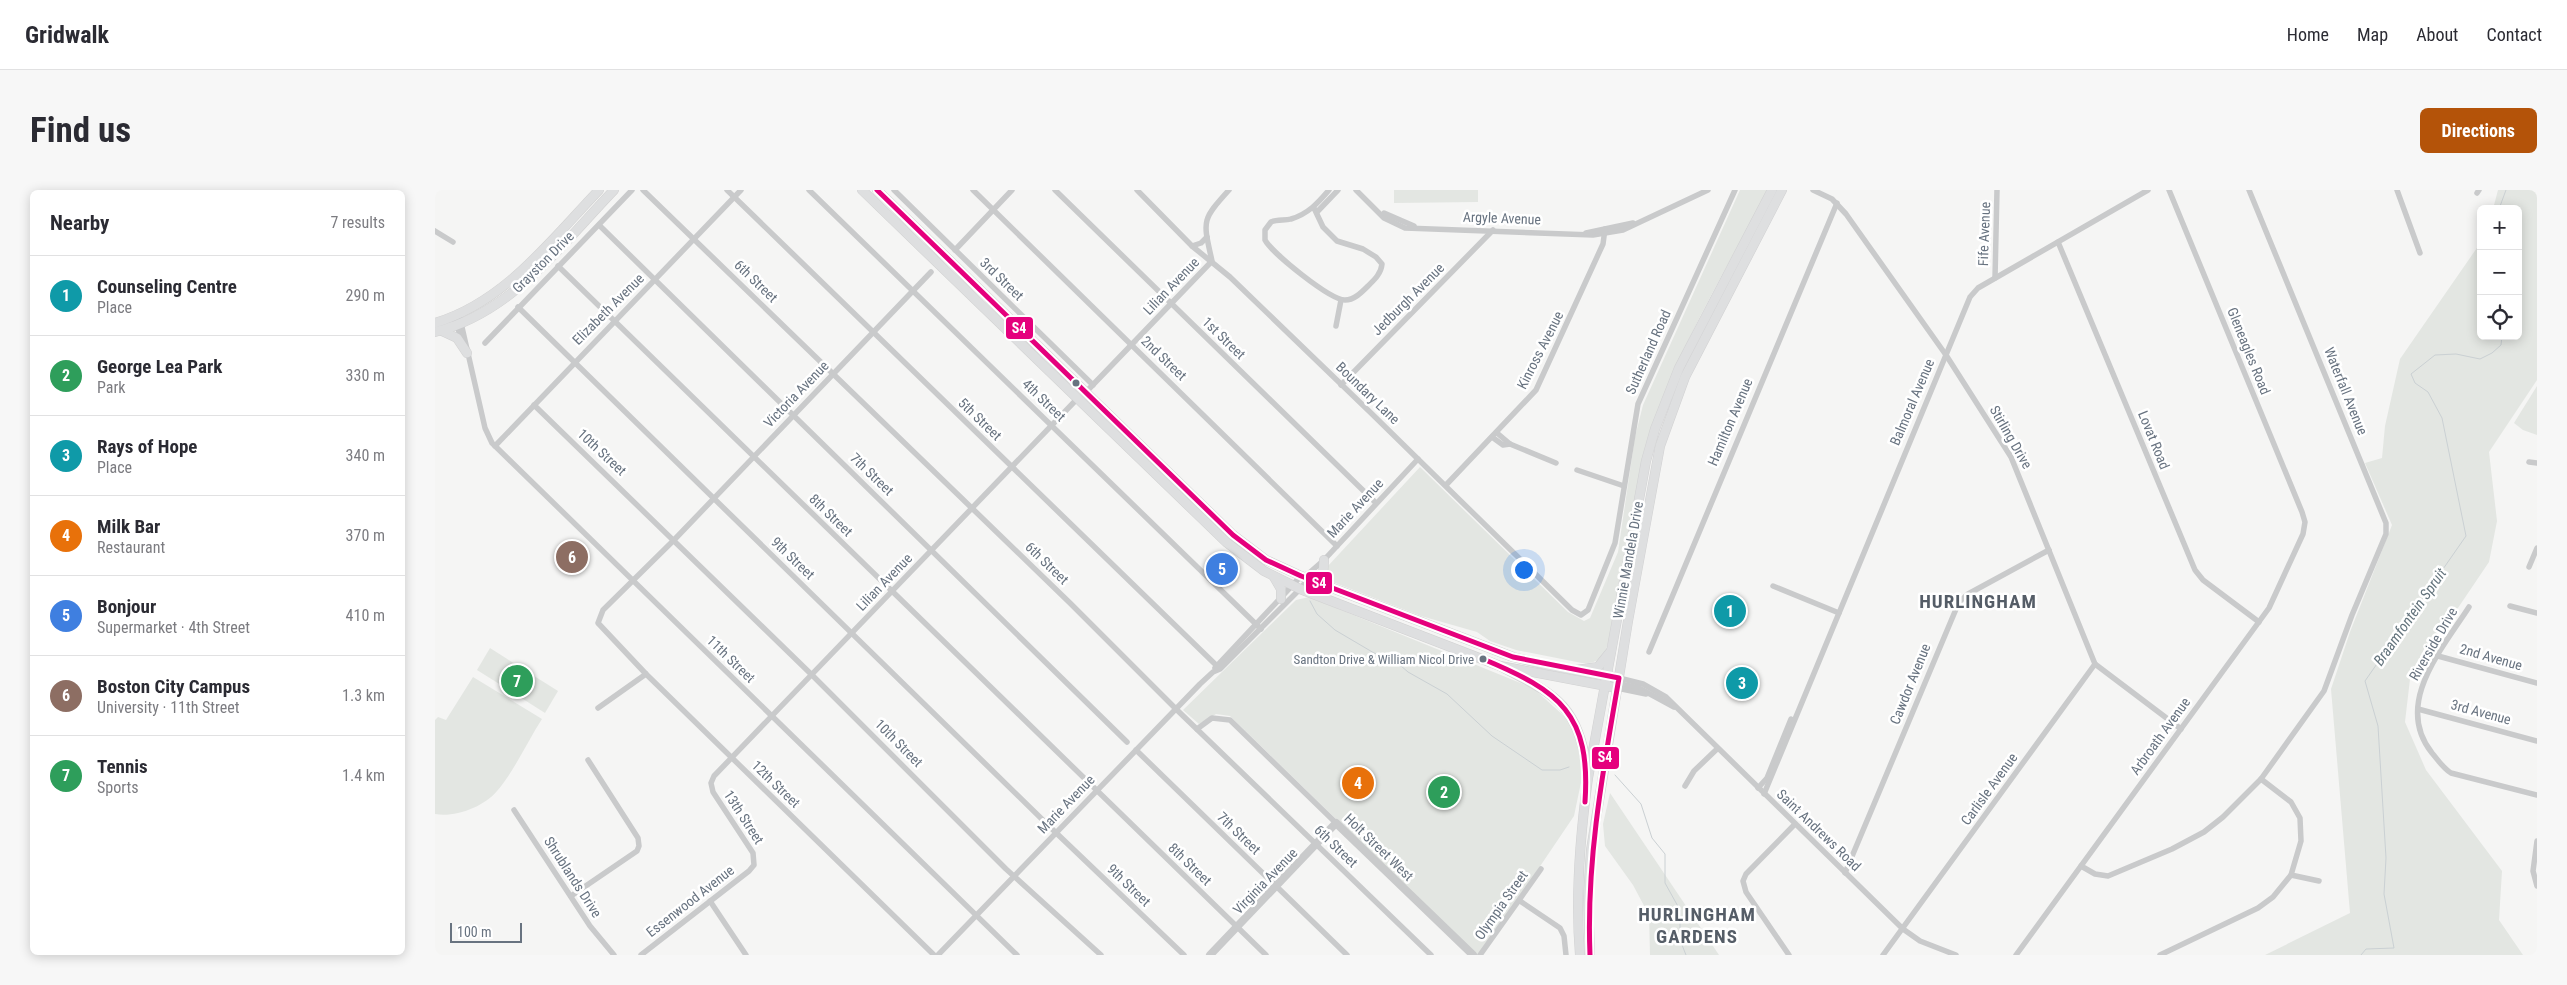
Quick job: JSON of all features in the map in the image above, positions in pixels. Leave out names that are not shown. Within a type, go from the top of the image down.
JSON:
[{"type":"main road","name":"Grayston Drive","points":[[435,322],[456,315],[483,301],[509,282],[599,190]]},
{"type":"main road","name":"Grayston Drive","points":[[438,332],[459,325],[494,306],[521,286],[614,190]]},
{"type":"main road","points":[[862,190],[1226,542],[1272,575],[1296,587],[1500,666],[1540,687],[1565,706],[1579,732],[1588,778]]},
{"type":"main road","points":[[877,190],[1089,389],[1242,543],[1266,560],[1331,588],[1513,656],[1576,670],[1607,681]]},
{"type":"main road","name":"Winnie Mandela Drive","points":[[1580,955],[1579,873],[1582,825],[1588,778],[1646,461],[1659,417],[1679,368],[1780,190]]},
{"type":"main road","name":"Winnie Mandela Drive","points":[[1590,955],[1588,896],[1591,850],[1654,477],[1666,428],[1685,377],[1780,190]]},
{"type":"main road","points":[[438,332],[457,338],[468,356]]},
{"type":"main road","points":[[1324,560],[1323,575],[1331,588]]},
{"type":"main road","points":[[1272,575],[1281,589],[1281,599]]},
{"type":"main road","points":[[1576,670],[1598,667],[1613,649]]},
{"type":"main road","points":[[1500,666],[1618,683]]},
{"type":"street","points":[[485,343],[633,190]]},
{"type":"street","name":"6th Street","points":[[643,190],[1431,955]]},
{"type":"street","name":"5th Street","points":[[727,190],[1216,665]]},
{"type":"street","name":"Elizabeth Avenue","points":[[495,446],[741,190]]},
{"type":"street","name":"4th Street","points":[[809,190],[1258,627]]},
{"type":"street","name":"3rd Street","points":[[894,190],[955,250],[1089,389]]},
{"type":"street","name":"2nd Street","points":[[973,190],[1337,546]]},
{"type":"street","points":[[955,250],[1012,190]]},
{"type":"street","name":"1st Street","points":[[1055,190],[1376,503]]},
{"type":"street","name":"Boundary Lane","points":[[1137,190],[1192,246],[1212,261],[1446,485],[1572,610],[1581,615]]},
{"type":"street","points":[[1212,261],[1207,237],[1208,214],[1229,190]]},
{"type":"street","points":[[1315,210],[1329,190]]},
{"type":"street","points":[[1315,210],[1323,227],[1337,241],[1363,249],[1376,257],[1382,264],[1379,274],[1352,299],[1341,300],[1287,264],[1265,240],[1265,230],[1271,222],[1293,218],[1315,210],[1338,190]]},
{"type":"street","name":"Argyle Avenue","points":[[1356,190],[1384,218],[1399,226],[1584,234],[1623,230],[1633,223],[1708,190]]},
{"type":"street","name":"Sutherland Road","points":[[1581,615],[1589,610],[1610,559],[1617,536],[1640,398],[1735,190]]},
{"type":"street","name":"Stirling Drive","points":[[1813,190],[1837,203],[1946,355],[2011,457],[2095,664]]},
{"type":"street","name":"Fife Avenue","points":[[1995,278],[1997,190]]},
{"type":"street","name":"Balmoral Avenue","points":[[1758,788],[1767,778],[1798,709],[1970,297],[1979,288],[1995,278],[2148,190]]},
{"type":"street","name":"Gleneagles Road","points":[[2169,190],[2305,522]]},
{"type":"street","name":"Waterfall Avenue","points":[[2081,866],[2095,874],[2109,876],[2172,849],[2204,832],[2223,818],[2261,779],[2324,691],[2357,603],[2384,540],[2386,523],[2249,190]]},
{"type":"street","points":[[2398,191],[2420,253]]},
{"type":"street","name":"Hamilton Avenue","points":[[1649,652],[1837,203]]},
{"type":"street","name":"7th Street","points":[[599,225],[1127,742]]},
{"type":"street","name":"Jedburgh Avenue","points":[[1341,385],[1493,230]]},
{"type":"street","points":[[435,231],[453,242]]},
{"type":"street","name":"Kinross Avenue","points":[[1446,485],[1529,400],[1541,383],[1605,231]]},
{"type":"street","points":[[1192,246],[1201,243],[1207,237]]},
{"type":"street","name":"Lovat Road","points":[[2058,242],[2195,570],[2203,580],[2259,622]]},
{"type":"street","name":"Lilian Avenue","points":[[1089,389],[1212,261]]},
{"type":"street","name":"8th Street","points":[[558,266],[1266,955]]},
{"type":"street","name":"Victoria Avenue","points":[[674,540],[713,497],[931,272]]},
{"type":"street","points":[[1336,326],[1341,300]]},
{"type":"street","name":"9th Street","points":[[518,308],[852,632],[1050,828],[1184,955]]},
{"type":"street","name":"11th Street","points":[[456,315],[485,428],[495,446],[1017,955]]},
{"type":"street","name":"Lilian Avenue","points":[[711,783],[714,776],[730,758],[893,592],[1077,399]]},
{"type":"street","name":"10th Street","points":[[533,405],[674,540],[1015,876],[1101,955]]},
{"type":"street","points":[[1494,435],[1503,445],[1510,444],[1556,462]]},
{"type":"street","name":"Marie Avenue","points":[[936,955],[1213,672],[1220,668],[1306,576],[1324,560],[1418,458]]},
{"type":"street","points":[[2529,462],[2537,463]]},
{"type":"street","points":[[1577,470],[1624,486]]},
{"type":"street","name":"Arbroath Avenue","points":[[2016,955],[2259,622],[2277,592],[2303,534],[2305,522]]},
{"type":"street","points":[[633,581],[674,540]]},
{"type":"street","points":[[2529,567],[2537,548]]},
{"type":"street","name":"Cawdor Avenue","points":[[1845,873],[1959,602],[1968,594],[2049,550]]},
{"type":"street","name":"12th Street","points":[[633,581],[601,612],[598,623],[602,629],[730,758],[936,955]]},
{"type":"street","points":[[1773,586],[1839,613]]},
{"type":"street","name":"Marie Avenue","points":[[1213,672],[1216,665],[1258,627],[1281,599],[1296,587]]},
{"type":"street","points":[[2510,606],[2537,613]]},
{"type":"street","name":"Riverside Drive","points":[[2469,607],[2423,684],[2418,710],[2418,723],[2422,738],[2447,771],[2537,796]]},
{"type":"street","name":"2nd Avenue","points":[[2438,656],[2537,683]]},
{"type":"street","points":[[2095,664],[2181,729]]},
{"type":"street","name":"Carlisle Avenue","points":[[1883,955],[2095,664]]},
{"type":"street","points":[[598,708],[646,674]]},
{"type":"street","name":"Saint Andrews Road","points":[[1618,683],[1651,694],[1675,708]]},
{"type":"street","name":"Saint Andrews Road","points":[[1618,683],[1651,688],[1667,697],[1675,708],[1903,929],[1920,941],[1956,955]]},
{"type":"street","name":"3rd Avenue","points":[[2418,710],[2537,740]]},
{"type":"street","name":"Holt Street West","points":[[1197,728],[1212,718],[1229,720],[1473,955]]},
{"type":"street","points":[[1685,786],[1694,771],[1717,749]]},
{"type":"street","name":"7th Street","points":[[1136,750],[1347,955]]},
{"type":"street","name":"Balmoral Avenue","points":[[1764,794],[1780,750]]},
{"type":"street","points":[[571,896],[637,851],[639,846],[638,838],[588,760]]},
{"type":"street","points":[[2160,955],[2258,908],[2273,897],[2291,875],[2301,841],[2301,818],[2291,802],[2261,779]]},
{"type":"street","name":"13th Street","points":[[711,783],[713,792],[753,853],[754,865]]},
{"type":"street","name":"Shrublands Drive","points":[[515,810],[594,932],[614,955]]},
{"type":"street","name":"Virginia Avenue","points":[[1210,955],[1277,887],[1335,823]]},
{"type":"street","points":[[1789,955],[1746,892],[1743,881],[1749,870],[1795,824]]},
{"type":"street","points":[[2537,841],[2533,871],[2537,886]]},
{"type":"street","name":"Essenwood Avenue","points":[[641,955],[749,871],[754,865]]},
{"type":"street","name":"Olympia Street","points":[[1480,955],[1541,869]]},
{"type":"street","points":[[2291,875],[2319,881]]},
{"type":"street","points":[[710,901],[746,955]]},
{"type":"street","points":[[1520,901],[1560,928],[1564,936],[1566,955]]},
{"type":"shaded area","points":[[1394,190],[1478,190],[1478,202],[1394,203]]},
{"type":"shaded area","points":[[1740,190],[1768,190],[1689,339],[1650,432],[1612,626],[1605,653],[1597,661],[1582,663],[1516,650],[1490,641],[1477,632],[1421,616],[1330,581],[1326,576],[1327,567],[1420,467],[1568,612],[1584,621],[1590,618],[1618,552],[1635,437],[1643,405]]},
{"type":"shaded area","points":[[2498,190],[2537,190],[2537,380],[2489,452],[2497,521],[2489,562],[2410,679],[2405,722],[2426,770],[2502,871],[2499,920],[2523,955],[2265,955],[2350,913],[2331,689],[2350,632],[2392,525],[2365,463],[2382,458],[2385,426],[2400,359],[2477,248],[2477,340],[2522,340],[2522,205],[2494,205]]},
{"type":"shaded area","points":[[2537,386],[2537,435],[2523,430],[2514,423]]},
{"type":"shaded area","points":[[1309,597],[1533,688],[1574,725],[1584,768],[1574,816],[1480,955],[1476,955],[1230,716],[1216,714],[1199,724],[1183,710],[1296,600]]},
{"type":"shaded area","points":[[490,648],[558,691],[545,713],[477,670]]},
{"type":"shaded area","points":[[473,677],[542,719],[510,774],[491,797],[485,802],[460,813],[435,814],[435,720],[438,717],[446,720]]},
{"type":"shaded area","points":[[1610,793],[1719,955],[1650,955],[1649,915],[1633,885],[1605,846],[1603,824]]},
{"type":"waterway","name":"Braamfontein Spruit","points":[[2500,205],[2506,190]]},
{"type":"waterway","name":"Braamfontein Spruit","points":[[2361,955],[2366,949],[2394,948],[2384,894],[2386,858],[2378,726],[2365,681],[2466,536],[2442,418],[2428,392],[2415,383],[2411,374],[2435,355],[2456,354],[2480,359],[2492,353],[2501,345],[2502,340]]},
{"type":"waterway","points":[[1310,601],[1317,614],[1335,630],[1374,653],[1393,659],[1408,672],[1447,694],[1492,736],[1542,770],[1560,770],[1569,767]]},
{"type":"waterway","points":[[1615,775],[1641,804],[1652,838],[1665,854],[1665,883],[1680,910],[1680,940],[1686,955]]},
{"type":"transit line","name":"S4","points":[[877,190],[1233,535],[1266,560],[1301,576],[1513,657],[1619,678],[1593,850],[1589,920],[1590,955]]},
{"type":"transit line","name":"S4","points":[[1483,659],[1532,682],[1551,695],[1565,710],[1576,727],[1582,747],[1585,772],[1585,802]]},
{"type":"place","name":"Boston City Campus","points":[[572,557]]},
{"type":"place","name":"Bonjour","points":[[1222,569]]},
{"type":"place","name":"Counseling Centre","points":[[1730,611]]},
{"type":"place","name":"Sandton Drive & William Nicol Drive","points":[[1483,659]]},
{"type":"place","name":"Tennis","points":[[517,681]]},
{"type":"place","name":"Rays of Hope","points":[[1742,683]]},
{"type":"place","name":"Milk Bar","points":[[1358,783]]},
{"type":"place","name":"George Lea Park","points":[[1444,792]]},
{"type":"district","name":"HURLINGHAM","points":[[1978,601]]},
{"type":"district","name":"HURLINGHAM GARDENS","points":[[1697,925]]}]
